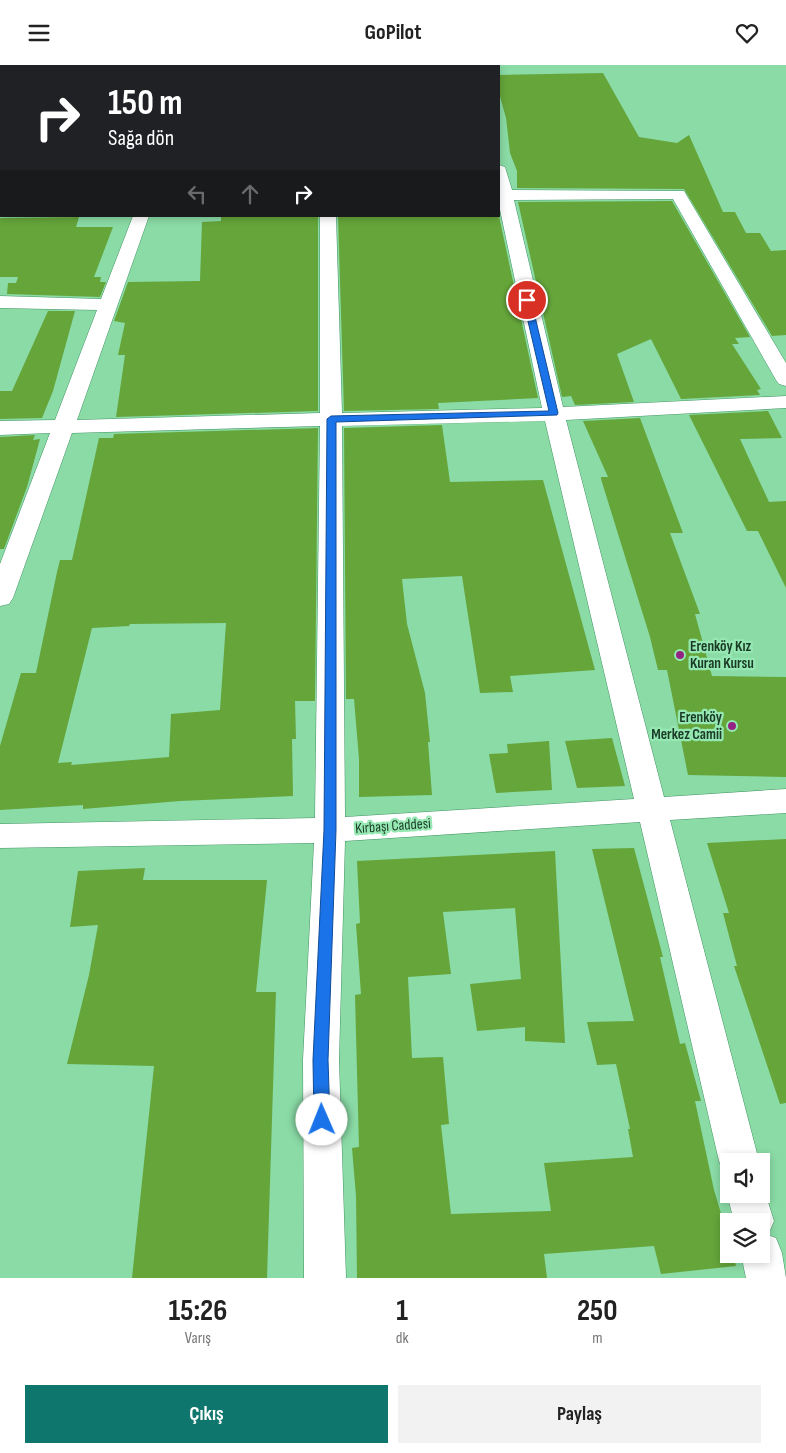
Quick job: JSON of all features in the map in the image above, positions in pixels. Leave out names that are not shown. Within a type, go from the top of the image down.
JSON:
[{"type":"street","points":[[737,1153],[500,187],[678,194],[786,380]]},
{"type":"street","points":[[0,598],[141,217]]},
{"type":"street","points":[[325,1278],[321,1060],[330,830],[331,419],[328,217]]},
{"type":"street","points":[[0,302],[108,305]]},
{"type":"street","points":[[0,428],[554,413],[786,402]]},
{"type":"street","name":"Kırbaşı Caddesi","points":[[0,836],[330,830],[786,801]]},
{"type":"street","points":[[763,1263],[767,1278]]},
{"type":"building","points":[[603,73],[639,137],[677,143],[689,135],[723,212],[735,212],[746,233],[760,233],[771,251],[786,250],[786,335],[772,336],[684,189],[517,188],[517,171],[510,153],[506,118],[500,97],[500,75]]},
{"type":"building","points":[[672,201],[750,337],[735,338],[739,344],[732,344],[761,389],[757,390],[760,395],[681,399],[651,339],[617,354],[634,402],[575,405],[571,396],[562,397],[518,202]]},
{"type":"building","points":[[79,217],[76,227],[113,227],[94,277],[101,277],[100,282],[106,282],[100,297],[7,294],[8,283],[16,283],[18,277],[0,277],[0,218]]},
{"type":"building","points":[[221,217],[318,217],[318,411],[116,417],[125,355],[118,355],[125,323],[114,321],[128,282],[200,281],[202,222],[221,221]]},
{"type":"building","points":[[338,217],[499,217],[538,398],[438,403],[439,409],[344,411]]},
{"type":"building","points":[[48,311],[75,311],[53,391],[42,418],[0,419],[0,391],[12,391]]},
{"type":"building","points":[[768,411],[782,438],[740,439],[769,502],[786,501],[786,588],[758,531],[747,531],[689,415]]},
{"type":"building","points":[[640,418],[683,533],[670,533],[700,614],[695,614],[712,676],[786,677],[786,777],[688,775],[667,670],[658,670],[650,637],[601,479],[601,477],[608,477],[583,421]]},
{"type":"building","points":[[442,425],[450,482],[543,480],[595,670],[510,676],[513,692],[480,693],[462,576],[402,579],[407,624],[425,693],[430,742],[428,742],[432,795],[359,797],[359,759],[354,699],[346,699],[344,428]]},
{"type":"building","points":[[318,428],[315,701],[295,701],[296,739],[292,739],[293,796],[180,801],[83,809],[83,805],[0,810],[0,746],[21,673],[36,673],[60,560],[72,560],[99,438],[113,438],[114,434]],"holes":[[[226,623],[220,710],[171,714],[169,757],[71,765],[72,762],[58,763],[92,628],[129,626],[130,624]]]},
{"type":"building","points":[[35,435],[33,440],[40,439],[27,487],[4,549],[0,549],[0,437]]},
{"type":"building","points":[[612,738],[625,786],[577,788],[565,741]]},
{"type":"building","points":[[549,741],[552,790],[496,793],[489,754],[508,753],[507,744]]},
{"type":"building","points":[[786,839],[786,1103],[780,1104],[734,966],[737,966],[723,913],[729,913],[707,843]]},
{"type":"building","points":[[634,848],[663,957],[660,957],[680,1044],[685,1043],[701,1101],[695,1101],[714,1190],[721,1213],[720,1263],[735,1263],[736,1266],[661,1274],[654,1246],[544,1254],[547,1278],[357,1278],[356,1196],[352,1148],[359,1147],[355,995],[361,994],[356,924],[360,923],[357,861],[555,851],[565,1043],[525,1041],[525,1027],[477,1031],[470,984],[521,979],[515,908],[443,912],[451,974],[408,977],[412,1058],[443,1057],[449,1124],[441,1125],[451,1214],[551,1211],[544,1163],[633,1157],[628,1129],[630,1129],[616,1064],[597,1065],[587,1022],[634,1021],[592,849]]},
{"type":"building","points":[[145,868],[143,880],[267,880],[256,992],[276,992],[267,1278],[132,1278],[154,1066],[67,1064],[89,975],[98,925],[70,927],[78,871]]},
{"type":"place","name":"Erenköy Kız Kuran Kursu","points":[[680,655]]},
{"type":"place","name":"Erenköy Merkez Camii","points":[[732,726]]},
{"type":"route","points":[[322,1120],[321,1060],[330,830],[331,419],[554,413],[527,300]]}]
